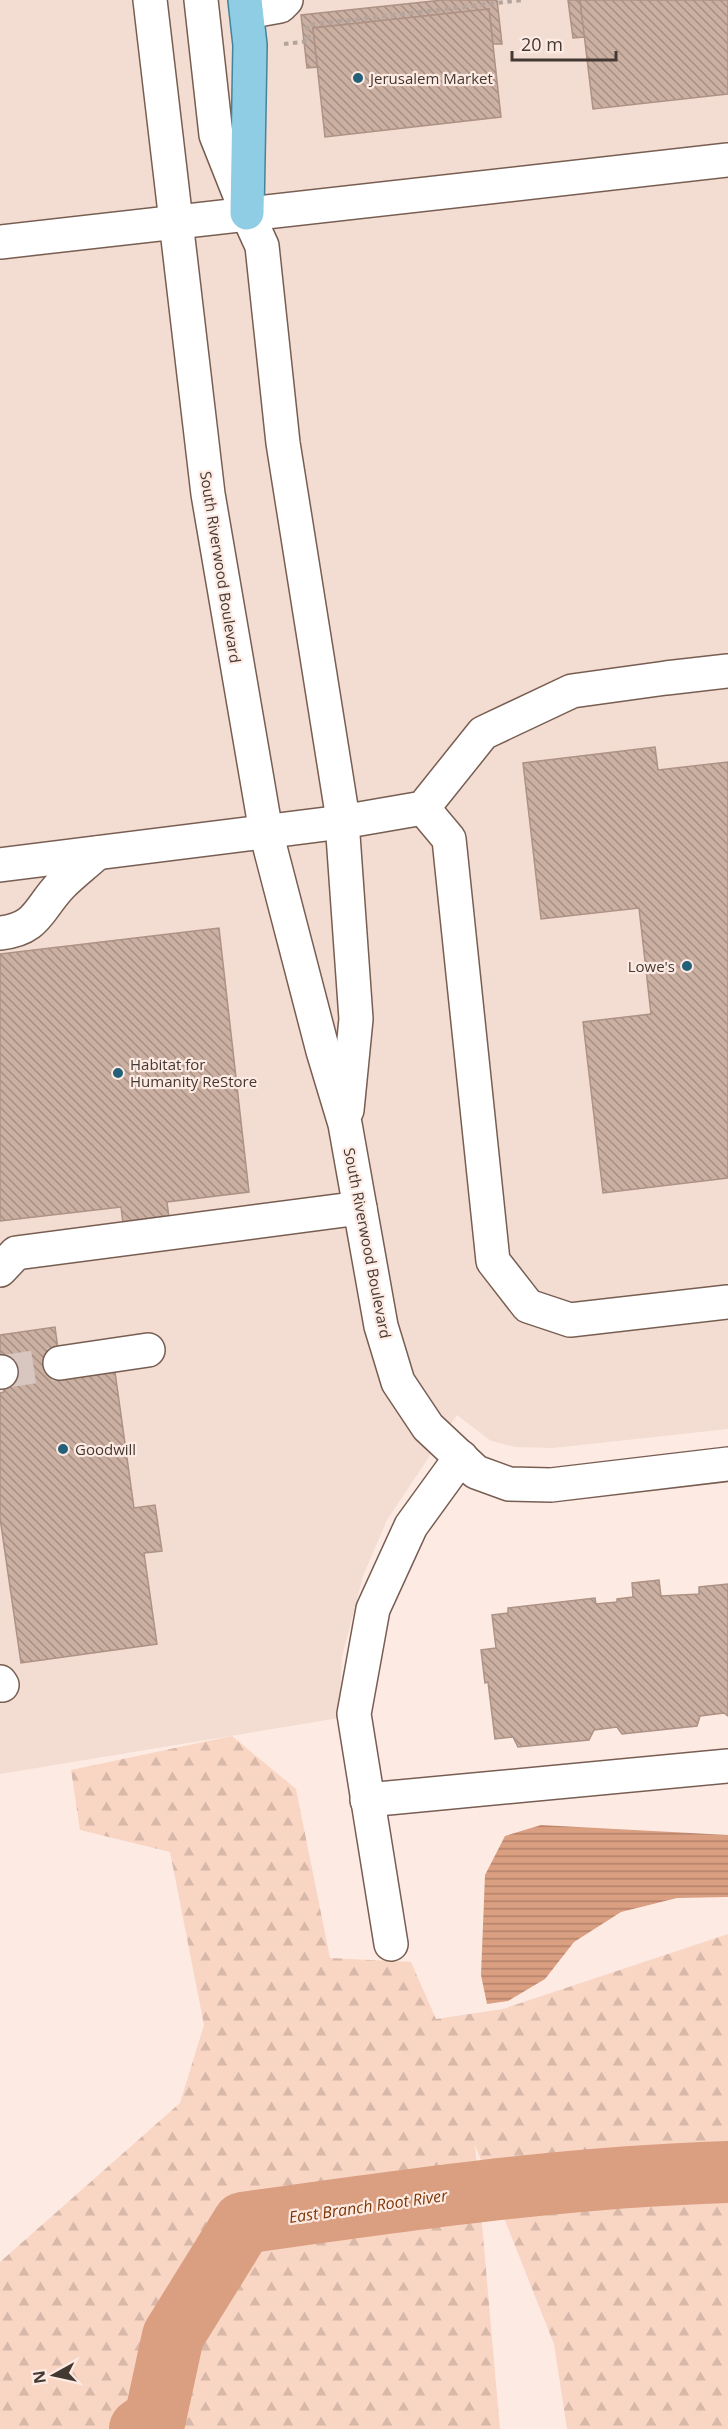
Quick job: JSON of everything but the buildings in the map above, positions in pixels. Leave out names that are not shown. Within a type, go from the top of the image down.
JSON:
[{"type":"main road","points":[[246,6],[250,45],[247,213]]},
{"type":"street","name":"South Riverwood Boulevard","points":[[150,0],[208,494],[266,832],[323,1051],[345,1124],[381,1326],[398,1382],[428,1427],[476,1472],[509,1484],[551,1485],[728,1464]]},
{"type":"street","name":"South Riverwood Boulevard","points":[[201,0],[216,135],[262,246],[283,443],[342,822],[356,1019],[345,1124]]},
{"type":"street","points":[[246,6],[280,6],[286,0]]},
{"type":"street","points":[[0,242],[728,160]]},
{"type":"street","points":[[0,864],[342,822],[423,808],[483,733],[572,691],[728,671]]},
{"type":"street","points":[[423,808],[449,839],[493,1261],[528,1306],[570,1320],[728,1302]]},
{"type":"street","points":[[0,933],[11,932],[34,921],[60,886],[97,853]]},
{"type":"street","points":[[0,1270],[16,1253],[360,1208]]},
{"type":"street","points":[[60,1364],[148,1350]]},
{"type":"street","points":[[391,1944],[354,1714],[373,1609],[411,1526],[461,1457]]},
{"type":"street","points":[[368,1800],[728,1766]]},
{"type":"path","points":[[274,45],[309,41],[307,25],[523,0]]},
{"type":"shaded area","points":[[0,0],[728,0],[728,1429],[553,1448],[515,1447],[491,1441],[457,1415],[387,1520],[363,1576],[342,1657],[339,1718],[0,1774]]},
{"type":"shaded area","points":[[541,1825],[728,1835],[728,1897],[677,1898],[621,1912],[574,1942],[545,1979],[508,2001],[487,2004],[481,1975],[485,1875],[505,1836]]},
{"type":"green space","points":[[232,1736],[296,1789],[330,1958],[411,1962],[436,2019],[503,2009],[728,1934],[728,2429],[567,2429],[554,2344],[475,2145],[500,2429],[0,2429],[0,2262],[180,2103],[204,2025],[170,1852],[80,1830],[71,1770]]},
{"type":"waterway","name":"East Branch Root River","points":[[140,2429],[155,2419],[173,2336],[243,2223],[545,2184],[728,2172]]},
{"type":"tunnel","points":[[1,1372],[60,1363]]},
{"type":"place","name":"Jerusalem Market","points":[[358,78]]},
{"type":"place","name":"Lowe's","points":[[687,966]]},
{"type":"place","name":"Habitat for Humanity ReStore","points":[[118,1073]]},
{"type":"place","name":"Goodwill","points":[[63,1449]]}]
